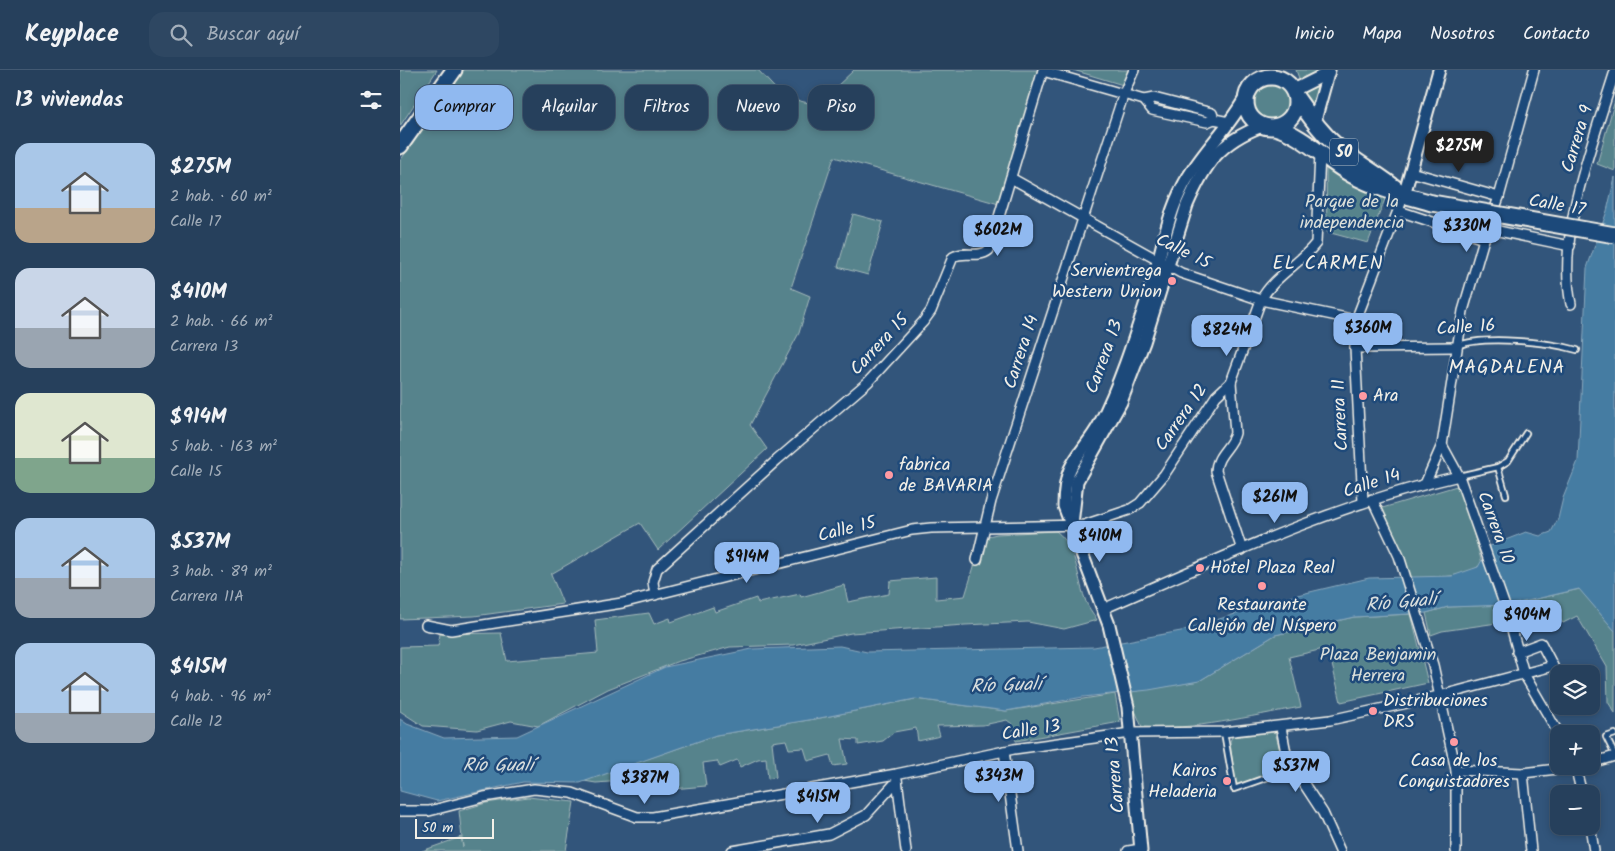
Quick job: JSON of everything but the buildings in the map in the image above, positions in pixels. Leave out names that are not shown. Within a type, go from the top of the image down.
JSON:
[{"type":"highway","points":[[400,146],[454,70]]},
{"type":"highway","name":"50","points":[[1249,70],[1247,111],[1256,122],[1268,126]]},
{"type":"highway","name":"50","points":[[1287,70],[1294,92]]},
{"type":"highway","name":"50","points":[[1247,93],[1253,83],[1270,76],[1287,82],[1294,92]]},
{"type":"highway","points":[[1268,126],[1289,120],[1296,105],[1294,92]]},
{"type":"highway","name":"Calle 17","points":[[1294,92],[1314,124],[1338,148],[1380,175],[1404,195]]},
{"type":"highway","name":"Calle 17","points":[[1268,126],[1291,132],[1320,154],[1377,187],[1432,203],[1615,235]]},
{"type":"street","points":[[1043,70],[1144,100],[1152,110],[1207,122],[1214,119],[1229,122]]},
{"type":"street","name":"Carrera 15","points":[[654,595],[653,582],[657,569],[777,460],[868,382],[914,333],[931,311],[953,256],[958,254],[982,254],[988,250],[1043,70]]},
{"type":"street","name":"Carrera 14","points":[[977,560],[985,526],[1083,218],[1124,93],[1134,70]]},
{"type":"street","name":"Carrera 11","points":[[1362,502],[1355,348],[1356,320],[1399,211],[1439,70]]},
{"type":"street","points":[[1425,484],[1442,445],[1463,311],[1484,238],[1489,229],[1499,197],[1534,70]]},
{"type":"street","name":"Carrera 9","points":[[1571,304],[1567,283],[1574,208],[1615,71]]},
{"type":"street","points":[[1294,92],[1329,72]]},
{"type":"street","points":[[1314,124],[1329,72]]},
{"type":"street","name":"Carrera 13","points":[[1141,850],[1128,707],[1109,625],[1064,506],[1065,486],[1070,468],[1099,425],[1114,391],[1153,281],[1157,259],[1182,188],[1200,158],[1229,122],[1247,93]]},
{"type":"street","name":"Carrera 13","points":[[1072,526],[1077,481],[1121,402],[1144,342],[1187,205],[1206,169],[1230,141],[1240,134],[1268,126]]},
{"type":"street","name":"Carrera 12","points":[[1072,526],[1084,525],[1129,510],[1140,503],[1164,476],[1216,396],[1231,382],[1260,300],[1267,289],[1310,252],[1316,243],[1320,154]]},
{"type":"street","points":[[1411,172],[1499,197]]},
{"type":"street","name":"Calle 15","points":[[1011,178],[1181,273],[1260,300],[1356,320]]},
{"type":"street","points":[[1399,211],[1484,238]]},
{"type":"street","points":[[1489,229],[1570,246]]},
{"type":"street","name":"Calle 16","points":[[1355,348],[1456,347]]},
{"type":"street","points":[[1231,382],[1234,437],[1218,461],[1216,471],[1242,550]]},
{"type":"street","name":"Carrera 10","points":[[1442,445],[1459,476],[1508,615],[1524,674],[1554,725]]},
{"type":"street","name":"Calle 14","points":[[1103,609],[1362,502],[1459,476]]},
{"type":"street","points":[[1372,500],[1398,556],[1426,643],[1440,696],[1456,770],[1456,851]]},
{"type":"street","name":"Calle 15","points":[[426,625],[451,630],[622,603],[912,530],[985,526],[1072,526]]},
{"type":"street","name":"Calle 13","points":[[400,811],[429,811],[484,797],[534,789],[572,793],[637,817],[653,817],[897,778],[1004,751],[1131,733],[1224,732],[1330,720],[1440,696],[1552,666],[1541,643],[1517,652]]},
{"type":"street","points":[[1281,727],[1287,758],[1323,813],[1340,851]]},
{"type":"street","points":[[1004,751],[1018,851]]},
{"type":"street","points":[[1600,761],[1615,756]]},
{"type":"street","points":[[1456,770],[1523,772],[1550,770]]},
{"type":"street","points":[[1523,772],[1532,851]]},
{"type":"street","points":[[732,851],[828,834],[866,815],[897,778]]},
{"type":"street","points":[[897,778],[906,851]]},
{"type":"street","points":[[1591,835],[1594,851]]},
{"type":"street","points":[[1128,851],[1141,850]]},
{"type":"lane","name":"Calle 16","points":[[1456,347],[1467,342],[1523,342],[1554,343],[1577,350]]},
{"type":"lane","points":[[1459,476],[1498,467],[1508,461],[1526,433]]},
{"type":"lane","points":[[1498,467],[1506,495]]},
{"type":"lane","points":[[1224,732],[1234,789],[1294,768]]},
{"type":"lane","points":[[1615,734],[1606,737],[1615,756]]},
{"type":"green space","points":[[400,70],[437,70],[427,85],[415,85],[415,103],[400,126]]},
{"type":"green space","points":[[462,70],[758,70],[772,85],[718,85],[718,130],[798,130],[798,101],[808,103],[808,130],[874,130],[874,85],[838,85],[854,70],[1040,70],[999,204],[834,157],[791,288],[810,296],[799,333],[750,425],[767,449],[658,550],[640,523],[551,574],[563,604],[474,616],[400,619],[400,161],[421,130],[513,130],[513,85],[452,85]]},
{"type":"green space","points":[[1073,70],[1129,70],[1123,85]]},
{"type":"green space","points":[[1296,70],[1322,70],[1312,105],[1307,101]]},
{"type":"green space","points":[[1271,84],[1278,85],[1284,89],[1288,95],[1288,109],[1284,115],[1278,119],[1271,120],[1264,119],[1258,115],[1254,109],[1253,102],[1254,95],[1258,89],[1264,85]]},
{"type":"green space","points":[[1615,100],[1615,171],[1597,164]]},
{"type":"green space","name":"Parque de la independencia","points":[[1326,169],[1385,199],[1368,243],[1327,232]]},
{"type":"green space","points":[[853,214],[883,222],[868,275],[838,267]]},
{"type":"green space","points":[[1460,485],[1482,563],[1476,568],[1457,575],[1408,578],[1379,509]]},
{"type":"green space","points":[[1056,531],[1069,545],[1086,602],[1097,620],[1064,629],[1028,622],[965,625],[851,633],[793,645],[730,647],[676,662],[608,689],[538,726],[511,721],[477,730],[423,726],[400,711],[400,647],[438,646],[440,634],[501,633],[507,661],[598,653],[595,620],[649,613],[654,624],[670,618],[671,622],[713,607],[715,612],[756,598],[758,603],[800,594],[801,597],[844,585],[848,602],[889,594],[890,581],[936,577],[936,599],[965,596],[983,537],[997,534]]},
{"type":"green space","points":[[1580,589],[1615,631],[1615,713],[1608,702],[1607,667],[1577,616],[1563,623],[1551,609],[1516,624],[1510,605]]},
{"type":"green space","points":[[1497,605],[1504,622],[1442,631],[1431,635],[1426,613],[1448,607]]},
{"type":"green space","name":"Plaza Benjamin Herrera","points":[[1411,614],[1428,683],[1341,702],[1328,648],[1289,657],[1301,707],[1201,725],[1162,728],[1142,727],[1131,701],[1131,692],[1199,681],[1275,635],[1354,617]]},
{"type":"green space","points":[[1115,694],[1120,722],[1016,741],[1012,724],[1007,720],[983,725],[937,726],[940,736],[918,741],[916,728],[894,732],[883,741],[858,745],[858,740],[842,739],[847,764],[833,766],[830,755],[808,761],[804,748],[789,749],[786,740],[772,742],[776,777],[768,779],[766,758],[758,759],[740,767],[737,760],[720,767],[717,761],[703,763],[706,786],[639,792],[636,780],[596,783],[584,781],[716,735],[815,719],[915,699],[1006,711]]},
{"type":"green space","points":[[1275,732],[1284,764],[1282,769],[1241,785],[1235,784],[1230,741],[1232,737]]},
{"type":"green space","points":[[528,797],[574,802],[566,851],[422,851],[461,837],[463,847],[459,811],[486,803]]},
{"type":"water","name":"Río Gualí","points":[[1615,177],[1615,631],[1579,589],[1510,605],[1448,607],[1426,613],[1354,617],[1275,635],[1199,681],[1149,690],[1083,697],[1006,711],[915,699],[815,719],[716,735],[580,783],[523,782],[437,801],[400,791],[400,719],[407,724],[444,738],[517,736],[665,667],[752,649],[840,646],[867,652],[1094,647],[1181,631],[1293,596],[1369,578],[1452,576],[1478,567],[1490,546],[1526,532],[1540,536],[1551,532],[1558,519],[1563,498],[1578,461],[1587,268],[1607,211]]},
{"type":"place","name":"Servientrega Western Union","points":[[1172,281]]},
{"type":"place","name":"Ara","points":[[1363,396]]},
{"type":"place","name":"fabrica de BAVARIA","points":[[889,475]]},
{"type":"place","name":"Hotel Plaza Real","points":[[1200,568]]},
{"type":"place","name":"Restaurante Callejón del Níspero","points":[[1262,586]]},
{"type":"place","name":"Distribuciones DRS","points":[[1373,711]]},
{"type":"place","name":"Casa de los Conquistadores","points":[[1454,742]]},
{"type":"place","name":"Kairos Heladeria","points":[[1227,781]]},
{"type":"district","name":"EL CARMEN","points":[[1328,264]]},
{"type":"district","name":"MAGDALENA","points":[[1507,368]]}]
